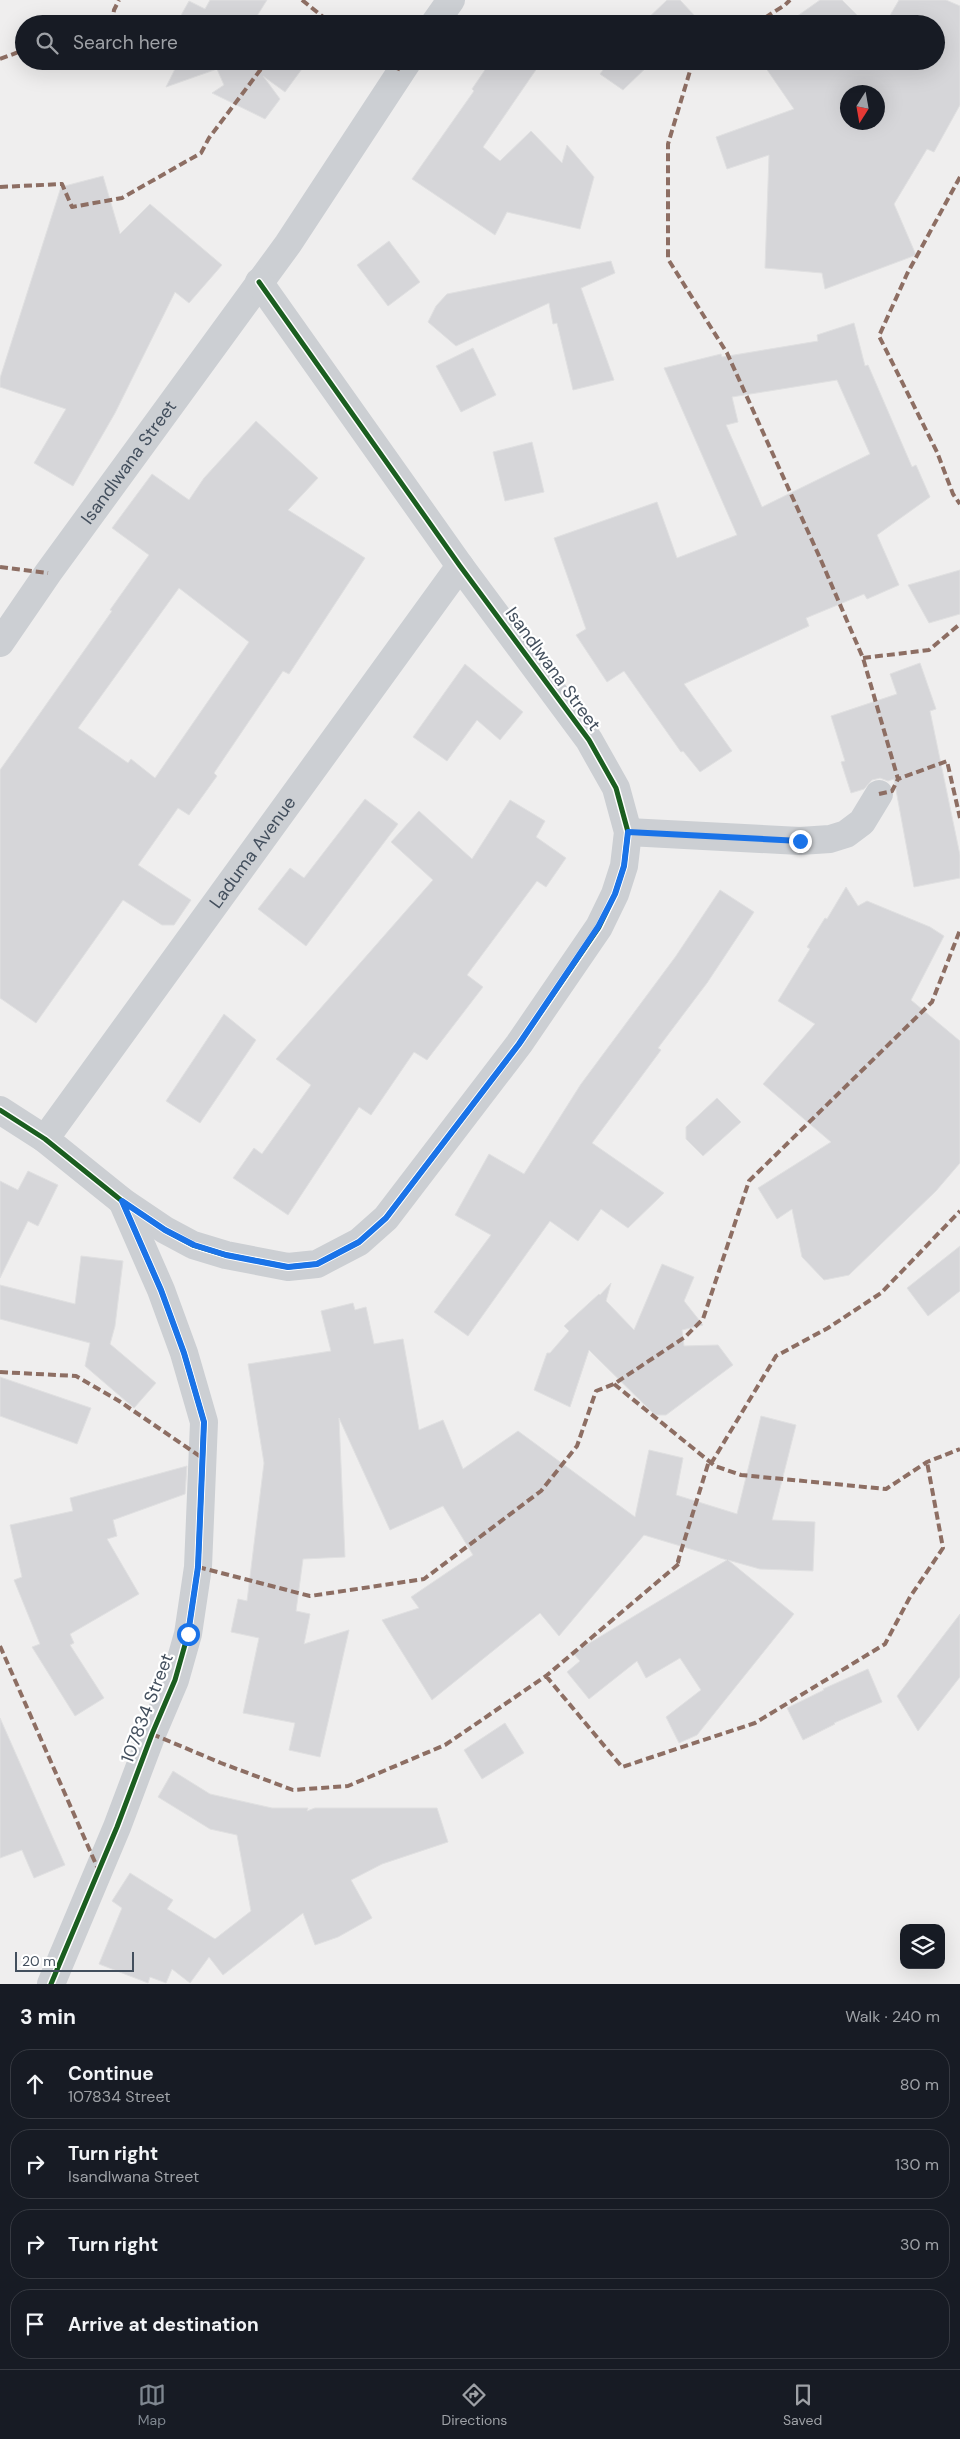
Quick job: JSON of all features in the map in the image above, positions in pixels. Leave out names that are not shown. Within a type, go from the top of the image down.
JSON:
[{"type":"street","points":[[440,15],[451,0]]},
{"type":"street","name":"Isandlwana Street","points":[[0,643],[48,573],[258,282],[288,244],[402,70]]},
{"type":"street","name":"Isandlwana Street","points":[[0,1110],[45,1139],[122,1201],[165,1230],[194,1245],[226,1255],[288,1267],[317,1264],[359,1242],[386,1218],[513,1052],[598,927],[615,894],[624,866],[628,832],[616,788],[589,740],[460,566],[258,282]]},
{"type":"street","name":"Laduma Avenue","points":[[45,1139],[460,566]]},
{"type":"street","points":[[628,832],[800,841],[830,839],[846,834],[862,822],[879,794]]},
{"type":"street","name":"107834 Street","points":[[50,1984],[117,1827],[175,1680],[188,1634],[198,1567],[204,1422],[184,1353],[161,1290],[122,1201]]},
{"type":"building","points":[[210,0],[267,0],[258,15],[181,15],[189,1],[205,9]]},
{"type":"building","points":[[667,0],[680,0],[694,15],[651,15]]},
{"type":"building","points":[[820,0],[842,0],[857,15],[799,15]]},
{"type":"building","points":[[899,0],[946,0],[960,6],[960,105],[934,152],[927,149],[894,204],[916,255],[825,289],[822,273],[765,268],[769,155],[727,169],[716,137],[794,109],[767,70],[945,70],[945,15],[890,15]]},
{"type":"building","points":[[174,70],[214,70],[166,87]]},
{"type":"building","points":[[217,70],[301,70],[285,92],[263,76],[280,99],[265,119],[212,93],[224,85]]},
{"type":"building","points":[[485,70],[536,70],[483,147],[500,161],[531,131],[562,163],[567,145],[594,177],[580,229],[507,212],[495,235],[412,179],[474,91],[472,89]]},
{"type":"building","points":[[603,70],[644,70],[623,90],[600,74]]},
{"type":"building","points":[[103,176],[120,234],[150,204],[222,265],[189,303],[175,292],[115,413],[73,486],[34,463],[66,409],[0,387],[0,378],[61,187]]},
{"type":"building","points":[[389,241],[420,282],[388,306],[357,265]]},
{"type":"building","points":[[611,261],[615,273],[581,288],[614,380],[573,390],[557,323],[553,324],[549,303],[456,346],[428,322],[436,306],[447,294]]},
{"type":"building","points":[[854,323],[865,366],[868,365],[912,467],[916,465],[930,497],[877,535],[899,585],[867,599],[864,594],[806,618],[809,626],[684,684],[732,751],[700,772],[683,751],[681,752],[624,671],[607,682],[576,635],[586,629],[554,538],[657,502],[677,558],[737,535],[664,368],[721,354],[722,357],[818,341],[817,335]],"holes":[[[837,380],[870,454],[762,507],[726,425],[738,422],[732,397]]]},
{"type":"building","points":[[473,348],[496,395],[461,412],[436,366]]},
{"type":"building","points":[[256,421],[318,478],[288,510],[365,558],[289,674],[283,671],[214,773],[217,776],[189,815],[178,808],[138,865],[191,900],[174,925],[162,925],[123,900],[36,1023],[0,998],[0,770],[149,555],[112,528],[152,474],[189,500],[204,478]],"holes":[[[179,588],[249,642],[155,778],[131,759],[128,763],[78,728]]]},
{"type":"building","points":[[532,442],[544,492],[505,501],[493,452]]},
{"type":"building","points":[[960,570],[960,614],[929,623],[908,585]]},
{"type":"building","points":[[920,663],[936,709],[930,711],[960,855],[960,878],[914,887],[894,779],[888,781],[880,778],[872,780],[864,789],[851,793],[841,762],[845,761],[831,716],[897,694],[890,674]]},
{"type":"building","points":[[465,664],[523,712],[500,740],[477,720],[447,761],[413,737]]},
{"type":"building","points":[[365,799],[398,824],[306,946],[258,909],[290,868],[304,878]]},
{"type":"building","points":[[510,800],[545,821],[536,837],[566,858],[546,887],[537,881],[467,975],[483,987],[427,1060],[414,1052],[371,1115],[359,1107],[288,1215],[233,1178],[254,1148],[262,1154],[311,1085],[276,1059],[433,880],[391,842],[419,811],[472,859]]},
{"type":"building","points":[[846,887],[858,906],[867,901],[930,927],[944,936],[911,1000],[960,1041],[960,1163],[936,1191],[849,1275],[824,1280],[802,1257],[792,1209],[777,1219],[758,1188],[831,1142],[763,1084],[815,1024],[778,1001],[810,949],[807,947],[825,918],[827,919]]},
{"type":"building","points":[[720,890],[754,912],[707,983],[658,1048],[661,1050],[592,1143],[664,1193],[628,1228],[601,1209],[578,1241],[550,1221],[468,1336],[434,1312],[491,1235],[455,1215],[489,1154],[524,1174],[581,1084],[676,956]]},
{"type":"building","points":[[224,1014],[256,1040],[200,1123],[166,1101]]},
{"type":"building","points":[[717,1098],[741,1122],[703,1156],[686,1139],[686,1127]]},
{"type":"building","points":[[28,1171],[58,1185],[38,1226],[28,1221],[0,1278],[0,1181],[18,1190]]},
{"type":"building","points":[[960,1246],[960,1291],[928,1316],[907,1288]]},
{"type":"building","points":[[81,1256],[123,1261],[115,1326],[110,1344],[156,1383],[134,1408],[85,1366],[90,1343],[0,1319],[0,1285],[75,1304]]},
{"type":"building","points":[[662,1264],[694,1277],[684,1301],[703,1325],[682,1330],[684,1346],[718,1345],[733,1365],[666,1415],[655,1415],[589,1350],[570,1407],[534,1390],[547,1353],[550,1353],[569,1331],[564,1326],[611,1283],[606,1301],[634,1330]]},
{"type":"building","points":[[353,1303],[355,1310],[366,1307],[374,1344],[403,1339],[419,1430],[443,1420],[463,1469],[518,1431],[635,1517],[649,1450],[683,1458],[676,1495],[737,1514],[761,1416],[796,1425],[772,1520],[815,1522],[813,1571],[760,1569],[728,1560],[794,1614],[697,1735],[679,1743],[666,1717],[701,1690],[680,1658],[646,1678],[637,1661],[589,1699],[567,1672],[580,1661],[573,1653],[727,1560],[644,1535],[559,1636],[540,1613],[432,1700],[382,1620],[419,1608],[411,1597],[473,1555],[443,1506],[390,1530],[339,1418],[345,1557],[303,1559],[296,1611],[310,1614],[304,1644],[349,1630],[320,1757],[289,1750],[295,1723],[243,1713],[259,1638],[231,1632],[238,1599],[247,1601],[264,1463],[248,1364],[331,1351],[321,1311]]},
{"type":"building","points":[[0,1377],[91,1408],[77,1444],[0,1416]]},
{"type":"building","points":[[187,1466],[185,1494],[113,1520],[117,1536],[107,1539],[139,1594],[70,1634],[74,1643],[70,1645],[104,1698],[75,1716],[32,1647],[40,1644],[14,1580],[22,1577],[10,1525],[73,1511],[70,1498]]},
{"type":"building","points":[[960,1614],[960,1677],[918,1731],[897,1696]]},
{"type":"building","points":[[868,1669],[882,1702],[834,1723],[803,1740],[787,1708],[823,1689]]},
{"type":"building","points":[[0,1718],[65,1865],[34,1878],[22,1850],[0,1858]]},
{"type":"building","points":[[505,1723],[524,1753],[482,1779],[464,1750]]},
{"type":"building","points":[[173,1771],[210,1794],[272,1808],[308,1808],[307,1811],[315,1808],[437,1808],[448,1842],[382,1864],[351,1880],[372,1918],[338,1937],[315,1945],[303,1913],[223,1975],[209,1957],[190,1983],[172,1969],[166,1983],[150,1977],[148,1983],[99,1964],[122,1908],[112,1901],[130,1873],[173,1900],[167,1909],[215,1939],[251,1911],[237,1835],[210,1829],[158,1797]]},
{"type":"marked path","points":[[113,15],[119,0]]},
{"type":"marked path","points":[[302,0],[321,15]]},
{"type":"marked path","points":[[769,15],[790,0]]},
{"type":"marked path","points":[[0,59],[15,53]]},
{"type":"marked path","points":[[0,187],[62,184],[72,207],[122,198],[201,153],[209,138],[260,70]]},
{"type":"marked path","points":[[690,70],[668,144],[668,259],[727,353],[820,558],[863,658],[898,779],[947,761],[960,818]]},
{"type":"marked path","points":[[960,177],[907,274],[879,336],[937,452],[953,494],[960,504]]},
{"type":"marked path","points":[[0,567],[48,573]]},
{"type":"marked path","points":[[863,658],[929,650],[960,624]]},
{"type":"marked path","points":[[879,794],[892,791],[898,779]]},
{"type":"marked path","points":[[198,1567],[310,1596],[424,1579],[541,1491],[577,1446],[596,1391],[614,1384],[685,1337],[703,1319],[749,1181],[932,1002],[960,930]]},
{"type":"marked path","points":[[152,1734],[293,1790],[348,1786],[445,1745],[546,1676],[681,1562],[678,1561],[709,1461],[712,1462],[776,1356],[828,1328],[881,1293],[960,1211]]},
{"type":"marked path","points":[[0,1372],[76,1376],[119,1401],[204,1459]]},
{"type":"marked path","points":[[614,1384],[715,1466],[741,1475],[886,1489],[927,1462],[960,1449]]},
{"type":"marked path","points":[[546,1676],[622,1767],[755,1723],[885,1644],[910,1597],[943,1548],[927,1462]]},
{"type":"marked path","points":[[0,1646],[98,1869]]},
{"type":"cycle path","points":[[0,1110],[45,1139],[122,1201],[165,1230],[193,1245],[226,1255],[288,1267],[317,1264],[359,1242],[386,1218],[519,1044],[599,927],[615,894],[624,866],[628,832],[616,788],[589,740],[460,566],[259,282]]},
{"type":"cycle path","points":[[51,1984],[117,1827],[152,1734],[175,1680],[188,1634],[198,1567],[204,1422],[184,1353],[161,1290],[122,1201]]},
{"type":"route","points":[[188,1634],[198,1567],[204,1459],[204,1422],[184,1353],[161,1290],[122,1201],[165,1230],[194,1245],[226,1255],[288,1267],[317,1264],[336,1255],[359,1242],[386,1218],[519,1044],[598,927],[615,894],[624,866],[628,832],[800,841]]}]
